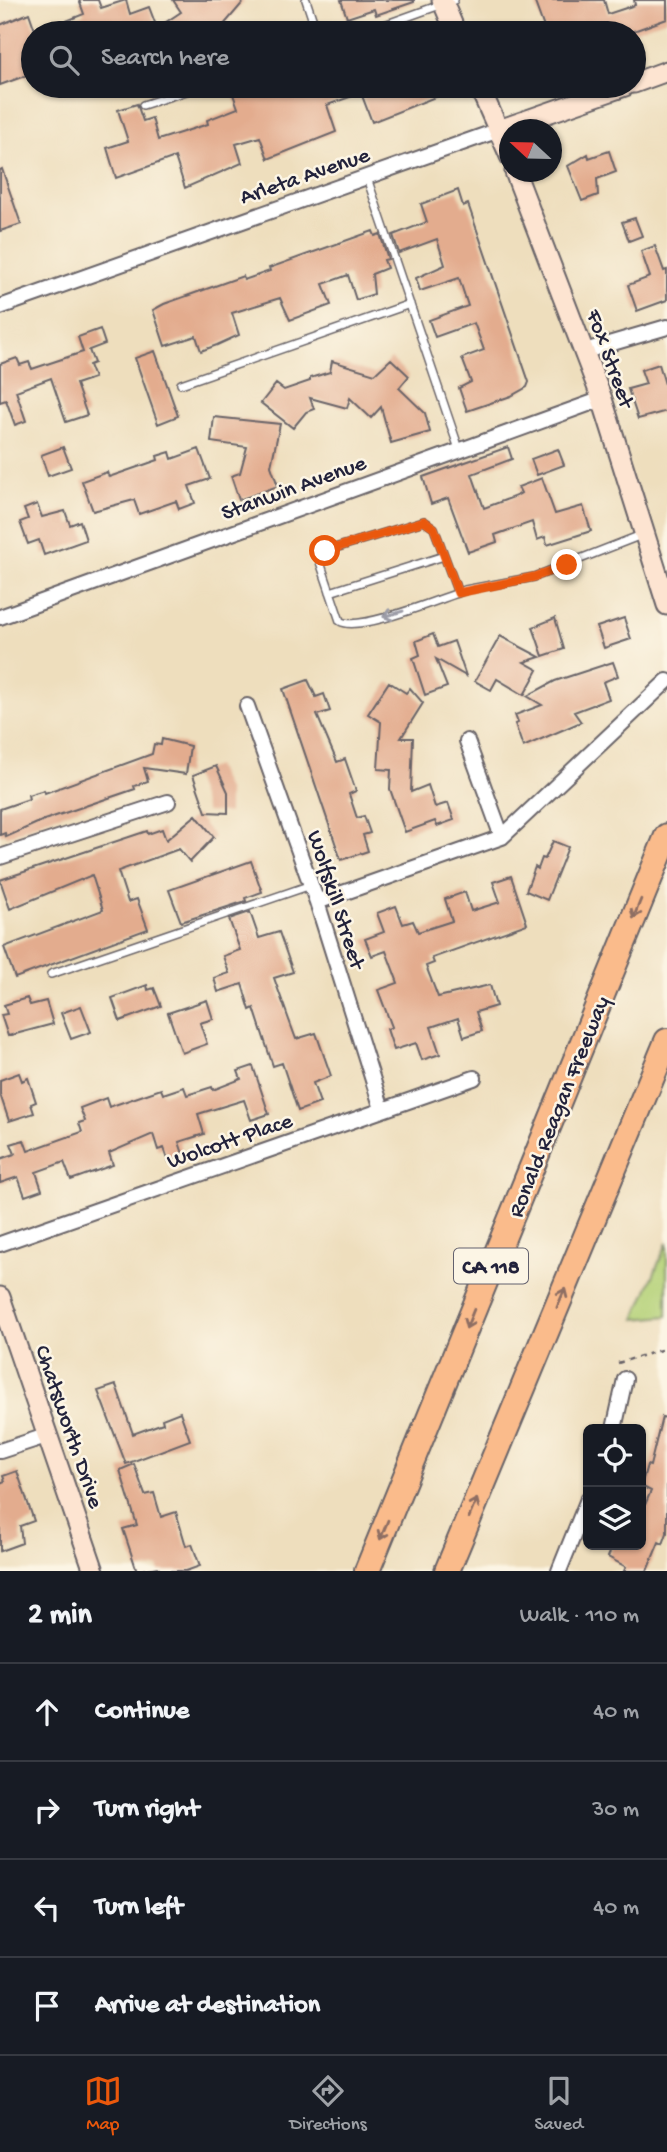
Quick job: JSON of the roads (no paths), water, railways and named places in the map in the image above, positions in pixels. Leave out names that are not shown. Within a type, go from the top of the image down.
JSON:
[{"type":"highway","name":"Ronald Reagan Freeway","points":[[367,1571],[667,836]]},
{"type":"highway","points":[[447,1571],[667,1041]]},
{"type":"main road","points":[[447,2],[453,21]]},
{"type":"main road","points":[[646,79],[667,71]]},
{"type":"main road","points":[[484,98],[499,130]]},
{"type":"main road","name":"Arleta Avenue","points":[[530,119],[591,98]]},
{"type":"main road","name":"Fox Street","points":[[519,182],[602,398],[667,605]]},
{"type":"main road","name":"Chatsworth Drive","points":[[0,1297],[94,1571]]},
{"type":"street","name":"Arleta Avenue","points":[[0,307],[499,130]]},
{"type":"street","points":[[585,351],[667,327]]},
{"type":"street","name":"Stanwin Avenue","points":[[0,617],[602,398]]},
{"type":"street","points":[[317,902],[502,837],[667,681]]},
{"type":"street","name":"Wolfskill Street","points":[[247,706],[317,902],[382,1109]]},
{"type":"street","points":[[467,741],[502,837]]},
{"type":"street","points":[[0,856],[168,802]]},
{"type":"street","name":"Wolcott Place","points":[[0,1244],[474,1078]]},
{"type":"street","points":[[615,1424],[625,1379]]},
{"type":"street","points":[[0,1451],[49,1435]]},
{"type":"street","points":[[559,1571],[583,1511]]},
{"type":"lane","points":[[306,0],[313,21]]},
{"type":"lane","points":[[395,21],[447,2]]},
{"type":"lane","points":[[143,105],[165,98]]},
{"type":"lane","points":[[367,178],[459,449]]},
{"type":"lane","points":[[181,384],[410,304]]},
{"type":"lane","points":[[458,593],[434,528],[424,521],[325,551],[320,562],[340,621],[351,625],[458,593],[534,577],[645,534]]},
{"type":"lane","points":[[330,592],[444,556]]},
{"type":"lane","points":[[51,974],[311,885]]}]
